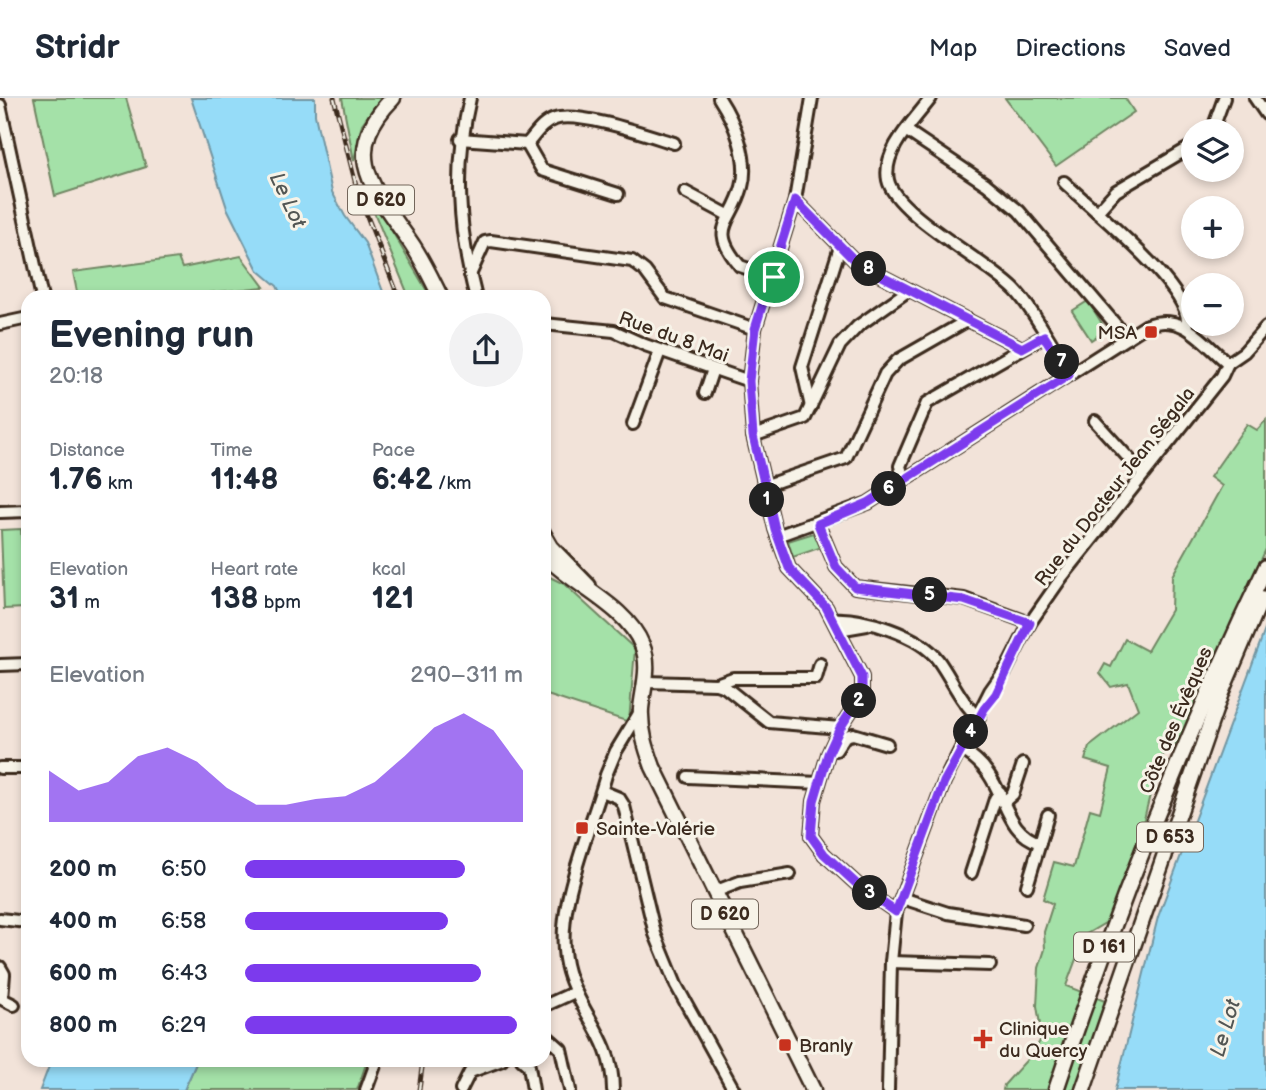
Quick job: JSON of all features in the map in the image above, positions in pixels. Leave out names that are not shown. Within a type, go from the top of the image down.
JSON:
[{"type":"main road","name":"D 620","points":[[393,98],[370,128],[364,160],[366,174],[387,210],[420,256],[437,290]]},
{"type":"main road","name":"D 620","points":[[551,560],[631,627],[642,644],[646,682],[641,710],[644,741],[653,766],[813,1090]]},
{"type":"main road","name":"Côte des Évêques","points":[[1056,1090],[1096,968],[1177,764],[1228,644],[1266,567]]},
{"type":"main road","name":"D 653","points":[[1083,1090],[1222,693],[1266,588]]},
{"type":"street","points":[[470,98],[460,139],[458,161],[461,217],[475,290]]},
{"type":"street","points":[[719,98],[733,120],[740,142],[743,186],[724,223],[724,239],[730,254],[740,266],[774,277]]},
{"type":"street","points":[[812,98],[795,200],[774,277],[755,329],[749,381],[753,436],[777,536],[789,568],[833,619],[862,677],[862,694],[840,728],[819,783],[814,801],[811,836],[824,854],[860,887],[896,912]]},
{"type":"street","points":[[931,98],[888,161],[888,181],[901,205],[988,266],[1017,292],[1069,375]]},
{"type":"street","points":[[1216,119],[1224,98]]},
{"type":"street","points":[[1255,98],[1266,114]]},
{"type":"street","points":[[0,105],[40,290]]},
{"type":"street","points":[[527,144],[542,125],[558,118],[611,124],[674,143]]},
{"type":"street","points":[[907,131],[986,184],[1018,211],[1127,338]]},
{"type":"street","points":[[460,139],[527,144]]},
{"type":"street","points":[[527,144],[542,170],[618,194]]},
{"type":"street","points":[[1097,212],[1116,191],[1181,153]]},
{"type":"street","points":[[1064,182],[1141,251],[1181,303]]},
{"type":"street","points":[[685,192],[728,215]]},
{"type":"street","points":[[795,200],[857,263],[1022,348]]},
{"type":"street","points":[[470,275],[482,248],[491,240],[632,261],[645,271],[665,299],[755,329]]},
{"type":"street","points":[[810,407],[802,367],[840,247]]},
{"type":"street","points":[[753,436],[805,418],[840,345],[858,326],[909,290]]},
{"type":"street","points":[[0,324],[21,320]]},
{"type":"street","points":[[764,486],[846,458],[885,374],[898,360],[968,320]]},
{"type":"street","points":[[777,536],[818,524],[868,503],[1127,338],[1162,320],[1173,320],[1181,324]]},
{"type":"street","name":"Rue du 8 Mai","points":[[551,325],[614,331],[660,351],[749,381]]},
{"type":"street","name":"Rue du Docteur Jean Ségala","points":[[888,1090],[891,962],[896,912],[944,782],[981,714],[996,694],[1030,623],[1102,524],[1222,376],[1228,363],[1244,352],[1266,327]]},
{"type":"street","points":[[904,480],[900,466],[927,403],[1044,336]]},
{"type":"street","points":[[1196,336],[1228,363]]},
{"type":"street","points":[[633,424],[660,351]]},
{"type":"street","points":[[705,393],[713,369]]},
{"type":"street","points":[[1095,421],[1143,474]]},
{"type":"street","points":[[0,513],[21,512]]},
{"type":"street","points":[[818,524],[836,567],[855,587],[964,600],[1030,623]]},
{"type":"street","points":[[551,543],[592,587],[590,593]]},
{"type":"street","points":[[833,619],[851,618],[913,639],[929,649],[963,697],[981,714]]},
{"type":"street","points":[[838,631],[870,625]]},
{"type":"street","points":[[845,643],[858,626]]},
{"type":"street","points":[[0,665],[21,664]]},
{"type":"street","points":[[716,684],[733,678],[816,678],[820,664]]},
{"type":"street","points":[[646,682],[716,684],[725,687],[769,722],[840,728]]},
{"type":"street","points":[[614,1090],[611,1065],[603,1038],[575,992],[564,954],[564,924],[602,791],[622,743],[641,710]]},
{"type":"street","points":[[830,750],[837,750],[845,736],[853,734],[887,744]]},
{"type":"street","points":[[622,743],[644,741]]},
{"type":"street","points":[[962,750],[981,761],[1002,797],[1013,827],[1027,839],[1040,843]]},
{"type":"street","points":[[971,873],[995,799],[1013,794],[1023,764]]},
{"type":"street","points":[[0,768],[21,768]]},
{"type":"street","points":[[688,777],[819,783]]},
{"type":"street","points":[[602,791],[618,798],[624,806],[655,934],[676,985],[734,1090]]},
{"type":"street","points":[[1027,886],[1048,815]]},
{"type":"street","points":[[714,892],[740,882],[790,874]]},
{"type":"street","points":[[902,898],[948,913],[1024,925]]},
{"type":"street","points":[[0,919],[21,921]]},
{"type":"street","points":[[891,962],[990,965]]},
{"type":"street","points":[[0,967],[4,974],[2,999],[14,1005]]},
{"type":"street","points":[[551,1003],[575,992]]},
{"type":"street","points":[[551,1040],[561,1049],[570,1090]]},
{"type":"street","points":[[366,1090],[374,1067]]},
{"type":"street","points":[[461,1090],[470,1072],[483,1067]]},
{"type":"street","points":[[529,1067],[533,1090]]},
{"type":"green space","points":[[34,98],[126,98],[146,167],[55,196]]},
{"type":"green space","points":[[342,98],[381,98],[362,124],[354,161]]},
{"type":"green space","points":[[1005,98],[1125,98],[1134,112],[1056,166]]},
{"type":"green space","points":[[372,197],[426,290],[406,290],[369,200]]},
{"type":"green space","points":[[241,256],[264,287],[236,290],[77,290],[73,272],[178,258],[182,268]]},
{"type":"green space","points":[[1088,301],[1106,330],[1091,340],[1072,311]]},
{"type":"green space","points":[[1266,420],[1266,549],[1179,741],[1159,759],[1141,831],[1110,920],[1085,935],[1066,986],[1105,1001],[1077,1090],[1003,1090],[1004,1085],[1034,1052],[1042,1037],[1037,1006],[1039,968],[1045,949],[1044,932],[1053,904],[1043,899],[1054,862],[1074,867],[1090,809],[1100,812],[1111,768],[1085,760],[1089,747],[1138,709],[1128,683],[1111,687],[1100,673],[1105,664],[1111,667],[1125,639],[1147,651],[1171,610],[1172,576],[1222,486],[1210,477],[1247,424],[1257,430]]},
{"type":"green space","points":[[21,529],[21,608],[4,609],[1,530]]},
{"type":"green space","points":[[817,532],[822,547],[793,557],[788,541]]},
{"type":"green space","points":[[551,578],[564,584],[635,649],[629,722],[551,696]]},
{"type":"green space","points":[[194,1067],[365,1067],[357,1090],[184,1090]]},
{"type":"water","name":"Le Lot","points":[[191,98],[315,98],[315,115],[332,192],[345,216],[365,243],[382,290],[279,290],[258,270],[227,208]]},
{"type":"water","name":"Le Lot","points":[[1266,627],[1266,1090],[1115,1090],[1158,917]]},
{"type":"water","points":[[48,1067],[194,1067],[184,1090],[40,1090]]},
{"type":"railway","points":[[334,98],[358,193],[396,290]]},
{"type":"railway","points":[[419,1090],[422,1067]]},
{"type":"place","name":"MSA","points":[[1151,332]]},
{"type":"place","name":"Sainte-Valérie","points":[[582,828]]},
{"type":"place","name":"Clinique du Quercy","points":[[983,1039]]},
{"type":"place","name":"Branly","points":[[785,1045]]},
{"type":"route","points":[[795,200],[799,201],[857,263],[1022,348],[1044,336],[1069,375],[868,503],[818,524],[836,567],[855,587],[964,600],[1030,623],[996,694],[984,709],[944,782],[896,912],[860,887],[824,854],[811,836],[814,801],[828,754],[840,728],[859,702],[862,677],[826,607],[789,568],[777,536],[758,464],[749,381],[755,329],[774,277],[795,200]]}]
